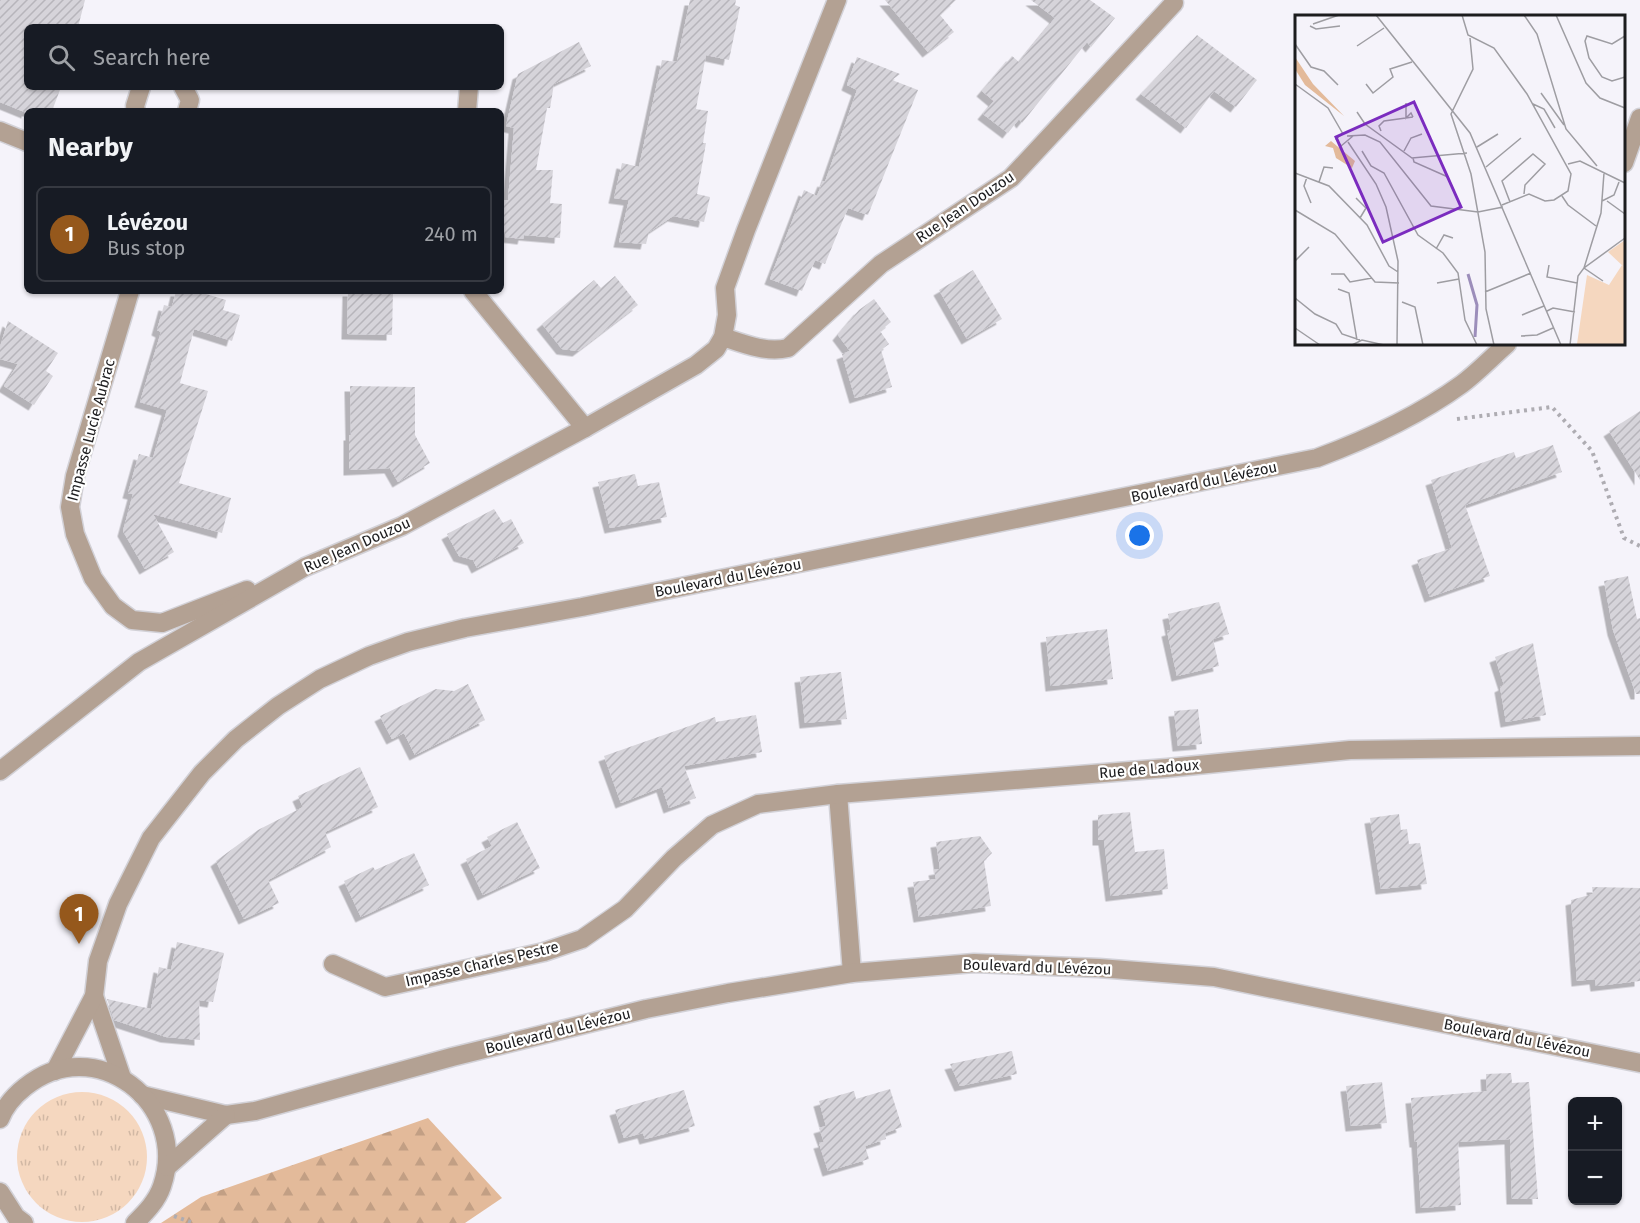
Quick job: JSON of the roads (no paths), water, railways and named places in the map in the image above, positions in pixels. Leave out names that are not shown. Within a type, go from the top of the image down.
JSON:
[{"type":"street","points":[[723,337],[727,315],[725,288],[837,0]]},
{"type":"street","name":"Rue Jean Douzou","points":[[0,771],[139,662],[305,567],[402,526],[585,428],[696,365],[716,349],[723,337],[763,349],[776,351],[788,348],[880,264],[1011,178],[1174,3]]},
{"type":"street","points":[[135,108],[140,90]]},
{"type":"street","points":[[185,90],[190,100],[188,108]]},
{"type":"street","points":[[467,108],[469,90]]},
{"type":"street","points":[[1625,158],[1640,118]]},
{"type":"street","points":[[0,131],[24,141]]},
{"type":"street","name":"Impasse Lucie Aubrac","points":[[129,294],[75,476],[70,507],[75,534],[93,578],[113,606],[132,620],[162,623],[305,567]]},
{"type":"street","points":[[475,294],[585,428]]},
{"type":"street","name":"Boulevard du Lévézou","points":[[55,1071],[94,996],[98,961],[115,913],[151,838],[202,773],[236,739],[279,706],[320,679],[369,656],[408,642],[465,628],[582,607],[1317,458],[1357,443],[1408,419],[1463,383],[1506,345]]},
{"type":"street","name":"Rue de Ladoux","points":[[838,794],[1155,769],[1350,750],[1640,746]]},
{"type":"street","points":[[838,794],[852,973]]},
{"type":"street","name":"Impasse Charles Pestre","points":[[333,964],[386,987],[544,952],[582,939],[625,909],[674,858],[712,825],[758,804],[838,794]]},
{"type":"street","name":"Boulevard du Lévézou","points":[[142,1095],[226,1115],[255,1110],[452,1057],[645,1010],[728,993],[852,973],[974,963],[1099,968],[1214,977],[1640,1063]]},
{"type":"street","name":"Boulevard du Lévézou","points":[[94,996],[122,1078]]},
{"type":"street","points":[[1,1114],[16,1094],[34,1080],[55,1071],[78,1067],[101,1069],[122,1078],[139,1089],[162,1124],[167,1145],[167,1167],[162,1188],[150,1208],[135,1223]]},
{"type":"street","points":[[167,1167],[226,1115]]},
{"type":"street","points":[[0,1192],[16,1216],[24,1223]]},
{"type":"place","name":"Lévézou","points":[[79,944]]}]
